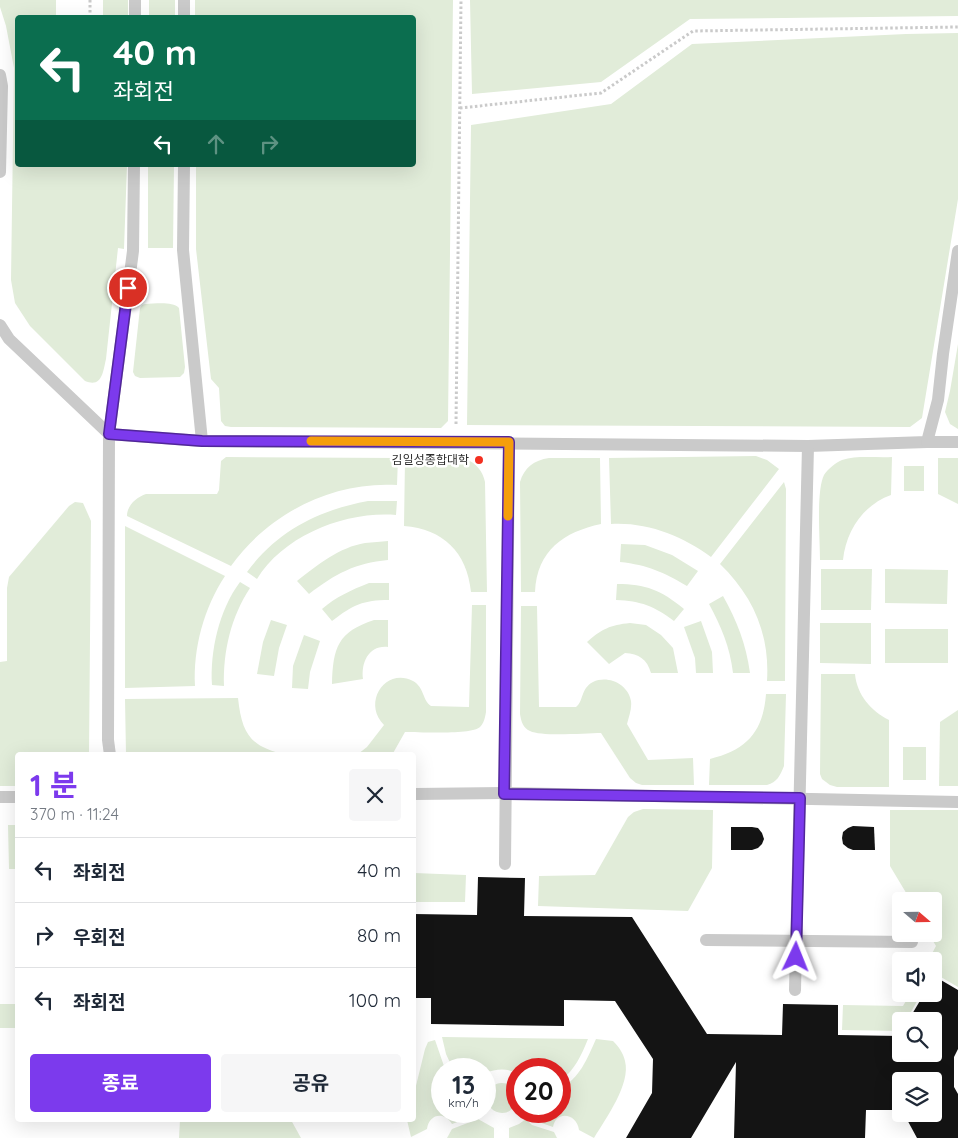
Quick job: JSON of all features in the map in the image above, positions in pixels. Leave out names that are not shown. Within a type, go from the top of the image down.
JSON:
[{"type":"lane","points":[[135,0],[135,15]]},
{"type":"lane","points":[[184,0],[184,15]]},
{"type":"lane","points":[[0,75],[2,86],[0,172]]},
{"type":"lane","points":[[110,752],[108,740],[109,434],[133,251],[134,167]]},
{"type":"lane","points":[[184,167],[183,250],[202,441]]},
{"type":"lane","points":[[928,442],[938,400],[958,252]]},
{"type":"lane","points":[[0,325],[9,339],[109,434],[202,441],[509,442],[808,446],[958,442]]},
{"type":"lane","points":[[504,864],[509,442]]},
{"type":"lane","points":[[795,990],[808,446]]},
{"type":"lane","points":[[416,794],[800,798],[958,802]]},
{"type":"lane","points":[[0,797],[15,797]]},
{"type":"lane","points":[[706,940],[892,942]]},
{"type":"path","points":[[90,0],[90,15]]},
{"type":"path","points":[[456,442],[461,0]]},
{"type":"path","points":[[460,108],[601,93],[693,31],[958,27]]},
{"type":"green space","points":[[0,0],[56,0],[56,15],[15,15],[15,167],[127,167],[124,249],[118,248],[106,359],[101,378],[91,383],[85,381],[30,326],[15,303],[11,280],[14,68],[6,26],[0,7]]},
{"type":"green space","points":[[103,0],[128,0],[128,15],[103,15]]},
{"type":"green space","points":[[149,0],[175,0],[175,15],[149,15]]},
{"type":"green space","points":[[195,0],[453,0],[448,421],[441,428],[225,426],[221,421],[219,388],[211,379],[196,249],[196,167],[416,167],[416,15],[195,15]]},
{"type":"green space","points":[[470,0],[958,0],[958,16],[690,19],[601,82],[472,94]]},
{"type":"green space","points":[[958,33],[958,199],[922,418],[910,427],[467,425],[471,125],[611,104],[692,44]]},
{"type":"green space","points":[[148,167],[174,167],[173,248],[148,248]]},
{"type":"green space","points":[[145,304],[168,304],[179,308],[185,367],[184,373],[180,377],[140,378],[135,376],[133,372],[140,308]]},
{"type":"green space","points":[[958,344],[958,429],[950,424],[945,412]]},
{"type":"green space","points":[[756,456],[767,460],[779,469],[711,557],[700,549],[664,532],[638,525],[611,524],[609,458]]},
{"type":"green space","points":[[226,457],[398,458],[397,485],[373,485],[349,489],[326,495],[304,504],[283,516],[263,531],[246,547],[231,566],[127,516],[127,512],[133,502],[146,494],[217,494],[219,490],[221,461]]},
{"type":"green space","points":[[892,457],[891,495],[872,505],[858,520],[848,539],[843,560],[820,560],[819,504],[824,475],[832,466],[848,458]]},
{"type":"green space","points":[[459,458],[472,462],[481,471],[485,482],[487,592],[471,592],[469,578],[464,565],[451,545],[430,532],[404,526],[405,459]]},
{"type":"green space","points":[[549,458],[600,458],[601,524],[575,532],[555,545],[541,565],[535,592],[521,592],[520,482],[530,466]]},
{"type":"green space","points":[[938,458],[958,458],[958,504],[938,494]]},
{"type":"green space","points":[[904,466],[924,466],[924,491],[904,491]]},
{"type":"green space","points":[[784,482],[786,489],[785,681],[767,681],[766,647],[757,617],[742,589],[720,564]]},
{"type":"green space","points":[[368,501],[397,501],[396,515],[357,517],[318,529],[300,538],[283,550],[269,563],[257,579],[247,572],[272,545],[300,524],[333,510]]},
{"type":"green space","points":[[75,502],[83,503],[91,521],[89,752],[15,752],[15,786],[0,786],[0,662],[7,661],[7,588],[9,577],[69,506]]},
{"type":"green space","points":[[125,526],[225,576],[211,601],[201,629],[196,657],[195,686],[125,688]]},
{"type":"green space","points":[[388,541],[388,560],[355,567],[337,575],[309,594],[297,581],[321,563],[347,548],[365,543]]},
{"type":"green space","points":[[621,544],[645,545],[672,555],[698,571],[687,586],[655,570],[620,562]]},
{"type":"green space","points":[[821,569],[872,569],[871,610],[821,610]]},
{"type":"green space","points":[[885,569],[948,570],[947,604],[885,603]]},
{"type":"green space","points":[[240,582],[250,588],[233,623],[225,660],[224,686],[212,685],[214,645],[217,631],[226,605]]},
{"type":"green space","points":[[369,583],[389,583],[389,600],[359,604],[332,621],[322,609],[344,594]]},
{"type":"green space","points":[[617,584],[636,585],[653,589],[684,609],[674,621],[647,605],[616,600]]},
{"type":"green space","points":[[723,596],[733,614],[740,633],[750,673],[733,673],[730,654],[709,604]]},
{"type":"green space","points":[[472,605],[486,605],[486,712],[480,727],[475,730],[456,732],[405,732],[394,752],[361,752],[367,747],[384,725],[375,707],[376,698],[386,683],[394,679],[403,678],[413,681],[420,687],[426,701],[431,706],[469,707]]},
{"type":"green space","points":[[521,606],[537,606],[539,707],[576,707],[586,688],[593,682],[611,680],[616,682],[629,695],[631,707],[627,724],[648,760],[693,758],[694,785],[642,785],[636,783],[630,778],[601,733],[544,734],[530,731],[524,726],[520,714]]},
{"type":"green space","points":[[271,620],[287,625],[279,648],[274,676],[257,674],[263,642]]},
{"type":"green space","points":[[374,620],[388,620],[388,647],[381,647],[371,652],[363,667],[363,679],[332,684],[334,660],[340,643],[352,630]]},
{"type":"green space","points":[[701,621],[712,652],[713,673],[696,673],[695,658],[684,627]]},
{"type":"green space","points":[[630,623],[646,625],[661,635],[673,648],[678,673],[651,673],[642,658],[625,653],[609,664],[587,642],[607,628]]},
{"type":"green space","points":[[820,623],[871,623],[871,664],[820,663]]},
{"type":"green space","points":[[885,629],[948,629],[948,663],[885,663]]},
{"type":"green space","points":[[304,635],[320,641],[310,672],[308,689],[292,688],[293,666]]},
{"type":"green space","points":[[821,674],[855,674],[856,682],[866,701],[876,712],[889,720],[889,787],[837,787],[830,785],[822,779],[820,774]]},
{"type":"green space","points":[[766,694],[786,694],[784,766],[780,776],[767,785],[709,785],[710,759],[734,750],[751,737],[761,719]]},
{"type":"green space","points":[[238,698],[242,721],[250,737],[264,748],[274,752],[126,752],[125,699]]},
{"type":"green space","points":[[958,710],[958,786],[939,786],[940,722]]},
{"type":"green space","points":[[903,747],[926,747],[926,780],[903,780]]},
{"type":"green space","points":[[643,809],[713,810],[712,868],[688,911],[538,906],[539,876],[595,875],[628,817],[634,812]]},
{"type":"green space","points":[[890,810],[958,810],[958,987],[942,978],[942,952],[933,952],[936,946],[934,942],[942,942],[942,892],[906,892],[890,866]]},
{"type":"green space","points":[[8,825],[15,825],[15,869],[9,869]]},
{"type":"green space","points":[[416,873],[466,875],[465,902],[416,902]]},
{"type":"green space","points":[[905,1002],[917,1002],[911,1012],[892,1012],[892,1031],[842,1030],[843,1005],[903,1006]]},
{"type":"green space","points":[[0,1004],[15,1004],[15,1028],[0,1028]]},
{"type":"green space","points":[[442,1037],[588,1039],[580,1057],[571,1070],[571,1058],[506,1058],[506,1070],[496,1071],[496,1058],[448,1058]]},
{"type":"green space","points":[[596,1039],[613,1041],[623,1055],[626,1070],[616,1101],[594,1138],[579,1130],[575,1120],[571,1117],[571,1081],[586,1061]]},
{"type":"green space","points":[[435,1040],[441,1058],[431,1058],[431,1120],[427,1129],[411,1137],[407,1122],[416,1122],[416,1086],[428,1042]]},
{"type":"green space","points":[[496,1084],[506,1084],[506,1112],[502,1113],[496,1112]]},
{"type":"green space","points":[[180,1122],[292,1122],[301,1138],[179,1138]]},
{"type":"green space","points":[[468,1123],[485,1123],[494,1128],[494,1138],[447,1138],[452,1129]]},
{"type":"green space","points":[[530,1123],[554,1132],[557,1138],[509,1138],[509,1128],[519,1124]]},
{"type":"green space","points":[[542,1123],[555,1123],[553,1127]]},
{"type":"building","points":[[853,826],[874,827],[875,850],[853,850],[843,844],[843,832]]},
{"type":"building","points":[[731,827],[758,828],[764,839],[762,844],[752,850],[731,850]]},
{"type":"building","points":[[478,877],[525,878],[524,916],[632,917],[707,1034],[782,1035],[783,1004],[838,1005],[838,1035],[892,1036],[892,1062],[942,1062],[942,1012],[913,1012],[919,1002],[942,1002],[942,981],[958,990],[958,1049],[954,1057],[954,1087],[958,1094],[958,1138],[917,1138],[908,1122],[942,1122],[942,1072],[892,1072],[892,1110],[866,1110],[865,1138],[734,1138],[736,1062],[691,1138],[626,1138],[652,1093],[653,1059],[615,1001],[564,1000],[564,1026],[431,1024],[431,998],[416,998],[416,914],[477,915]]},
{"type":"slow traffic","points":[[311,441],[509,442],[508,516]]},
{"type":"place","name":"김일성종합대학","points":[[479,460]]},
{"type":"route","points":[[128,288],[109,434],[202,441],[509,442],[504,794],[800,798],[796,957]]}]
